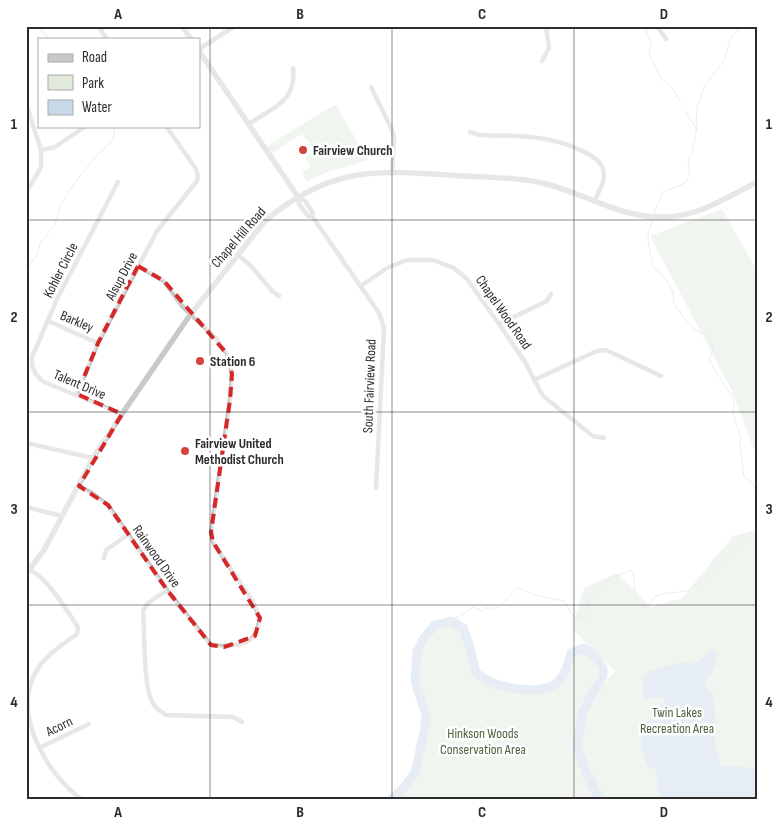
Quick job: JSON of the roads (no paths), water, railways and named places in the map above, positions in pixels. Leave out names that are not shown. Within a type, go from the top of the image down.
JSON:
[{"type":"street","points":[[98,26],[106,38]]},
{"type":"street","points":[[182,26],[190,38]]},
{"type":"street","points":[[200,49],[235,26]]},
{"type":"street","points":[[542,61],[549,48],[546,26]]},
{"type":"street","points":[[657,26],[666,39]]},
{"type":"street","points":[[200,51],[250,123],[298,197]]},
{"type":"street","points":[[250,123],[286,99],[292,89],[293,68]]},
{"type":"street","points":[[371,87],[393,132],[392,172]]},
{"type":"street","points":[[26,102],[41,150],[41,167],[26,193]]},
{"type":"street","points":[[41,150],[55,147],[83,128]]},
{"type":"street","name":"Alsup Drive","points":[[77,394],[98,343],[157,230],[197,181],[196,169],[167,128]]},
{"type":"street","points":[[470,132],[479,135],[545,138],[568,145],[591,156],[599,162],[603,169],[604,177],[603,184],[594,201]]},
{"type":"street","name":"Chapel Hill Road","points":[[28,571],[44,550],[93,458],[190,315],[265,221],[298,197],[322,184],[348,176],[392,172],[526,179],[550,185],[623,212],[648,217],[667,217],[694,212],[712,205],[757,182]]},
{"type":"street","name":"Kohler Circle","points":[[33,370],[32,357],[58,297],[118,182]]},
{"type":"street","name":"South Fairview Road","points":[[298,197],[305,201],[313,212],[312,216],[379,313],[384,328],[376,488]]},
{"type":"street","points":[[238,255],[279,296]]},
{"type":"street","name":"Chapel Wood Road","points":[[361,286],[387,268],[407,260],[434,260],[454,268],[467,279],[499,324],[525,362],[542,396],[593,436],[604,438]]},
{"type":"street","points":[[138,266],[164,281],[190,315]]},
{"type":"street","points":[[499,324],[547,301],[551,294]]},
{"type":"street","name":"Rainwood Drive","points":[[79,486],[108,505],[167,590],[211,645],[224,647],[244,642],[255,636],[260,618],[252,600],[213,542],[211,532],[232,374],[227,354],[216,338],[190,315]]},
{"type":"street","name":"Barkley","points":[[48,321],[98,343]]},
{"type":"street","points":[[534,380],[597,350],[606,350],[661,376]]},
{"type":"street","name":"Talent Drive","points":[[33,370],[38,378],[44,382],[122,414]]},
{"type":"street","points":[[26,443],[93,458]]},
{"type":"street","points":[[26,506],[62,516]]},
{"type":"street","points":[[104,558],[106,550],[129,534]]},
{"type":"street","points":[[28,571],[38,575],[78,627],[76,634],[50,654],[36,671],[29,689],[29,718],[40,748],[55,773],[81,799]]},
{"type":"street","points":[[167,590],[148,603],[144,611],[147,689],[152,702],[157,709],[166,715],[233,717],[242,722]]},
{"type":"street","name":"Acorn","points":[[40,748],[89,724]]},
{"type":"water","points":[[712,649],[718,652],[717,658],[714,669],[705,683],[707,690],[712,692],[715,711],[714,735],[719,762],[722,766],[757,768],[757,799],[662,799],[657,785],[656,769],[648,767],[643,756],[641,738],[647,723],[666,699],[662,697],[647,699],[643,695],[644,678],[650,671],[676,664],[691,662],[695,665]]},
{"type":"waterway","points":[[38,26],[48,38]]},
{"type":"waterway","points":[[644,26],[651,43],[649,55],[660,77],[673,89],[681,103]]},
{"type":"waterway","points":[[654,214],[663,192],[685,183],[690,173],[688,161],[692,152],[697,127],[697,107],[704,87],[724,60],[731,37],[742,26]]},
{"type":"waterway","points":[[685,110],[696,129]]},
{"type":"waterway","points":[[26,271],[38,253],[40,243],[55,225],[60,206],[73,185],[96,156],[113,140],[115,128]]},
{"type":"waterway","points":[[653,218],[648,234],[653,267],[666,279],[673,292],[674,304],[681,314],[693,328],[711,340],[713,350],[709,360],[734,400],[733,414],[741,437],[740,447],[744,477],[751,481],[757,492]]},
{"type":"waterway","points":[[451,621],[474,607],[481,611],[488,607],[493,610],[503,603],[517,588],[539,596],[564,601],[574,618],[586,616],[590,595],[608,580],[631,570],[634,575],[636,602],[647,608],[654,597],[661,594],[687,591],[713,572],[748,538],[757,537]]},
{"type":"waterway","points":[[392,799],[415,773],[425,727],[426,715],[415,681],[417,651],[424,638],[435,625],[451,621],[463,628],[476,673],[493,683],[507,687],[524,690],[549,687],[561,678],[566,670],[571,653],[584,648],[595,656],[603,668],[603,676],[583,711],[577,747],[588,777],[600,799]]},
{"type":"place","name":"Fairview Church","points":[[303,150]]},
{"type":"place","name":"Station 6","points":[[200,361]]},
{"type":"place","name":"Fairview United Methodist Church","points":[[185,451]]},
{"type":"park label","name":"Twin Lakes Recreation Area","points":[[677,720]]},
{"type":"park label","name":"Hinkson Woods Conservation Area","points":[[483,742]]}]
